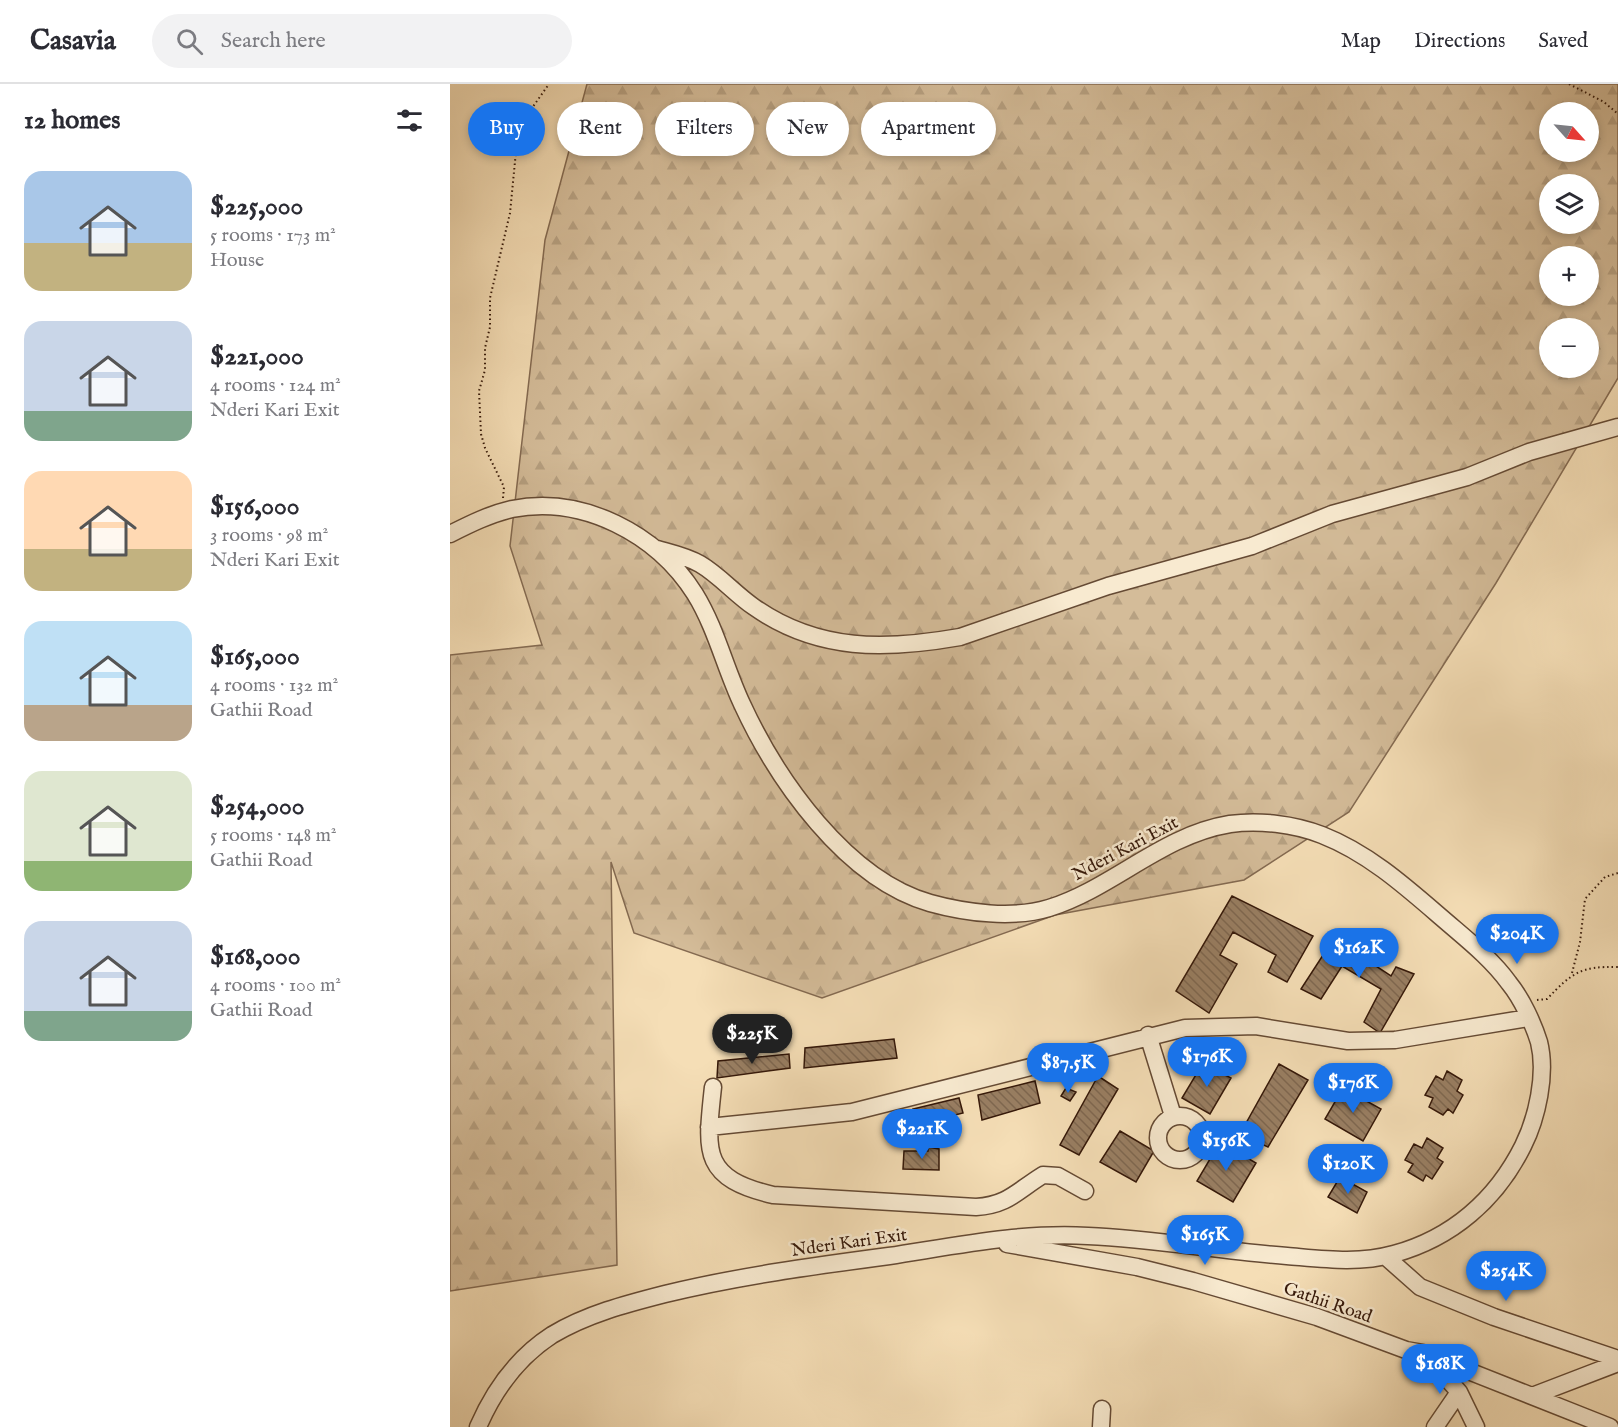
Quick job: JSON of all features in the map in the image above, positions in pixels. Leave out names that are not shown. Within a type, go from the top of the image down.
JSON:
[{"type":"street","points":[[656,549],[701,564],[762,613],[829,641],[871,647],[935,641],[960,637],[1108,586],[1243,548],[1332,514],[1467,477],[1529,452],[1618,427]]},
{"type":"street","name":"Nderi Kari Exit","points":[[450,534],[491,514],[520,507],[583,512],[615,523],[656,549],[692,589],[707,615],[740,701],[790,791],[842,847],[899,890],[924,902],[949,908],[1009,914],[1042,910],[1064,903],[1184,837],[1227,825],[1254,822],[1280,825],[1330,837],[1379,866],[1476,948],[1502,974],[1521,1000],[1538,1038],[1541,1058],[1536,1110],[1527,1140],[1515,1160],[1500,1183],[1465,1221],[1422,1244],[1385,1256],[1356,1260],[1322,1259],[1159,1241],[1069,1235],[988,1242],[753,1275],[607,1310],[554,1334],[531,1351],[504,1379],[478,1427]]},
{"type":"street","points":[[709,1127],[852,1112],[1148,1035],[1185,1028],[1256,1026],[1348,1041],[1395,1040],[1528,1018]]},
{"type":"street","points":[[1148,1035],[1173,1116]]},
{"type":"street","points":[[713,1087],[709,1146],[714,1163],[721,1172],[750,1189],[773,1195],[993,1206],[1012,1199],[1043,1174],[1058,1176],[1085,1191]]},
{"type":"street","name":"Gathii Road","points":[[988,1242],[1137,1267],[1317,1317],[1406,1350],[1423,1353],[1610,1427]]},
{"type":"street","points":[[1385,1256],[1420,1287],[1494,1317],[1618,1361]]},
{"type":"street","points":[[1423,1353],[1459,1392],[1476,1427]]},
{"type":"street","points":[[1532,1396],[1618,1361]]},
{"type":"street","points":[[1435,1427],[1459,1392]]},
{"type":"street","points":[[1101,1427],[1102,1409]]},
{"type":"path","points":[[491,514],[503,498],[504,487],[484,448],[481,434],[479,391],[485,370],[485,348],[490,327],[490,298],[510,213],[518,141],[532,108],[549,84]]},
{"type":"path","points":[[1569,84],[1604,102],[1618,114]]},
{"type":"path","points":[[1521,1000],[1547,999],[1572,973],[1580,942],[1586,899],[1605,877],[1618,873]]},
{"type":"path","points":[[1572,973],[1600,967],[1618,967]]},
{"type":"green space","points":[[587,84],[1618,84],[1618,378],[1496,583],[1349,812],[1244,880],[1055,915],[822,998],[634,933],[611,862],[617,1265],[450,1291],[450,655],[542,645],[510,546],[545,240],[568,156],[643,156],[643,102],[582,102]]},
{"type":"building","points":[[1232,896],[1313,936],[1287,982],[1268,972],[1276,955],[1233,932],[1220,955],[1237,964],[1209,1013],[1176,991]]},
{"type":"building","points":[[1338,932],[1357,942],[1353,951],[1391,976],[1396,967],[1414,974],[1380,1033],[1364,1022],[1381,989],[1342,966],[1321,999],[1301,989]]},
{"type":"building","points":[[894,1039],[897,1058],[804,1068],[805,1048]]},
{"type":"building","points":[[789,1054],[790,1068],[717,1078],[718,1061]]},
{"type":"building","points":[[1203,1063],[1231,1078],[1210,1114],[1182,1098]]},
{"type":"building","points":[[1279,1064],[1308,1080],[1268,1147],[1240,1134]]},
{"type":"building","points":[[1447,1071],[1462,1080],[1457,1091],[1463,1095],[1453,1113],[1448,1109],[1443,1115],[1429,1107],[1433,1098],[1425,1095],[1436,1076],[1443,1080]]},
{"type":"building","points":[[1098,1076],[1118,1089],[1079,1155],[1060,1145]]},
{"type":"building","points":[[1035,1081],[1040,1103],[982,1120],[978,1095]]},
{"type":"building","points":[[1066,1088],[1076,1092],[1070,1101],[1061,1096]]},
{"type":"building","points":[[1343,1088],[1381,1109],[1363,1141],[1325,1119]]},
{"type":"building","points":[[959,1098],[963,1113],[919,1124],[913,1109]]},
{"type":"building","points":[[1120,1131],[1154,1151],[1136,1182],[1100,1162]]},
{"type":"building","points":[[1427,1138],[1443,1148],[1437,1158],[1443,1162],[1432,1179],[1426,1175],[1423,1181],[1408,1172],[1413,1164],[1405,1160],[1414,1144],[1422,1148]]},
{"type":"building","points":[[1220,1142],[1256,1163],[1233,1202],[1197,1181]]},
{"type":"building","points":[[928,1147],[939,1149],[939,1170],[903,1169],[904,1151],[928,1151]]},
{"type":"building","points":[[1340,1177],[1367,1192],[1357,1213],[1328,1197]]}]
